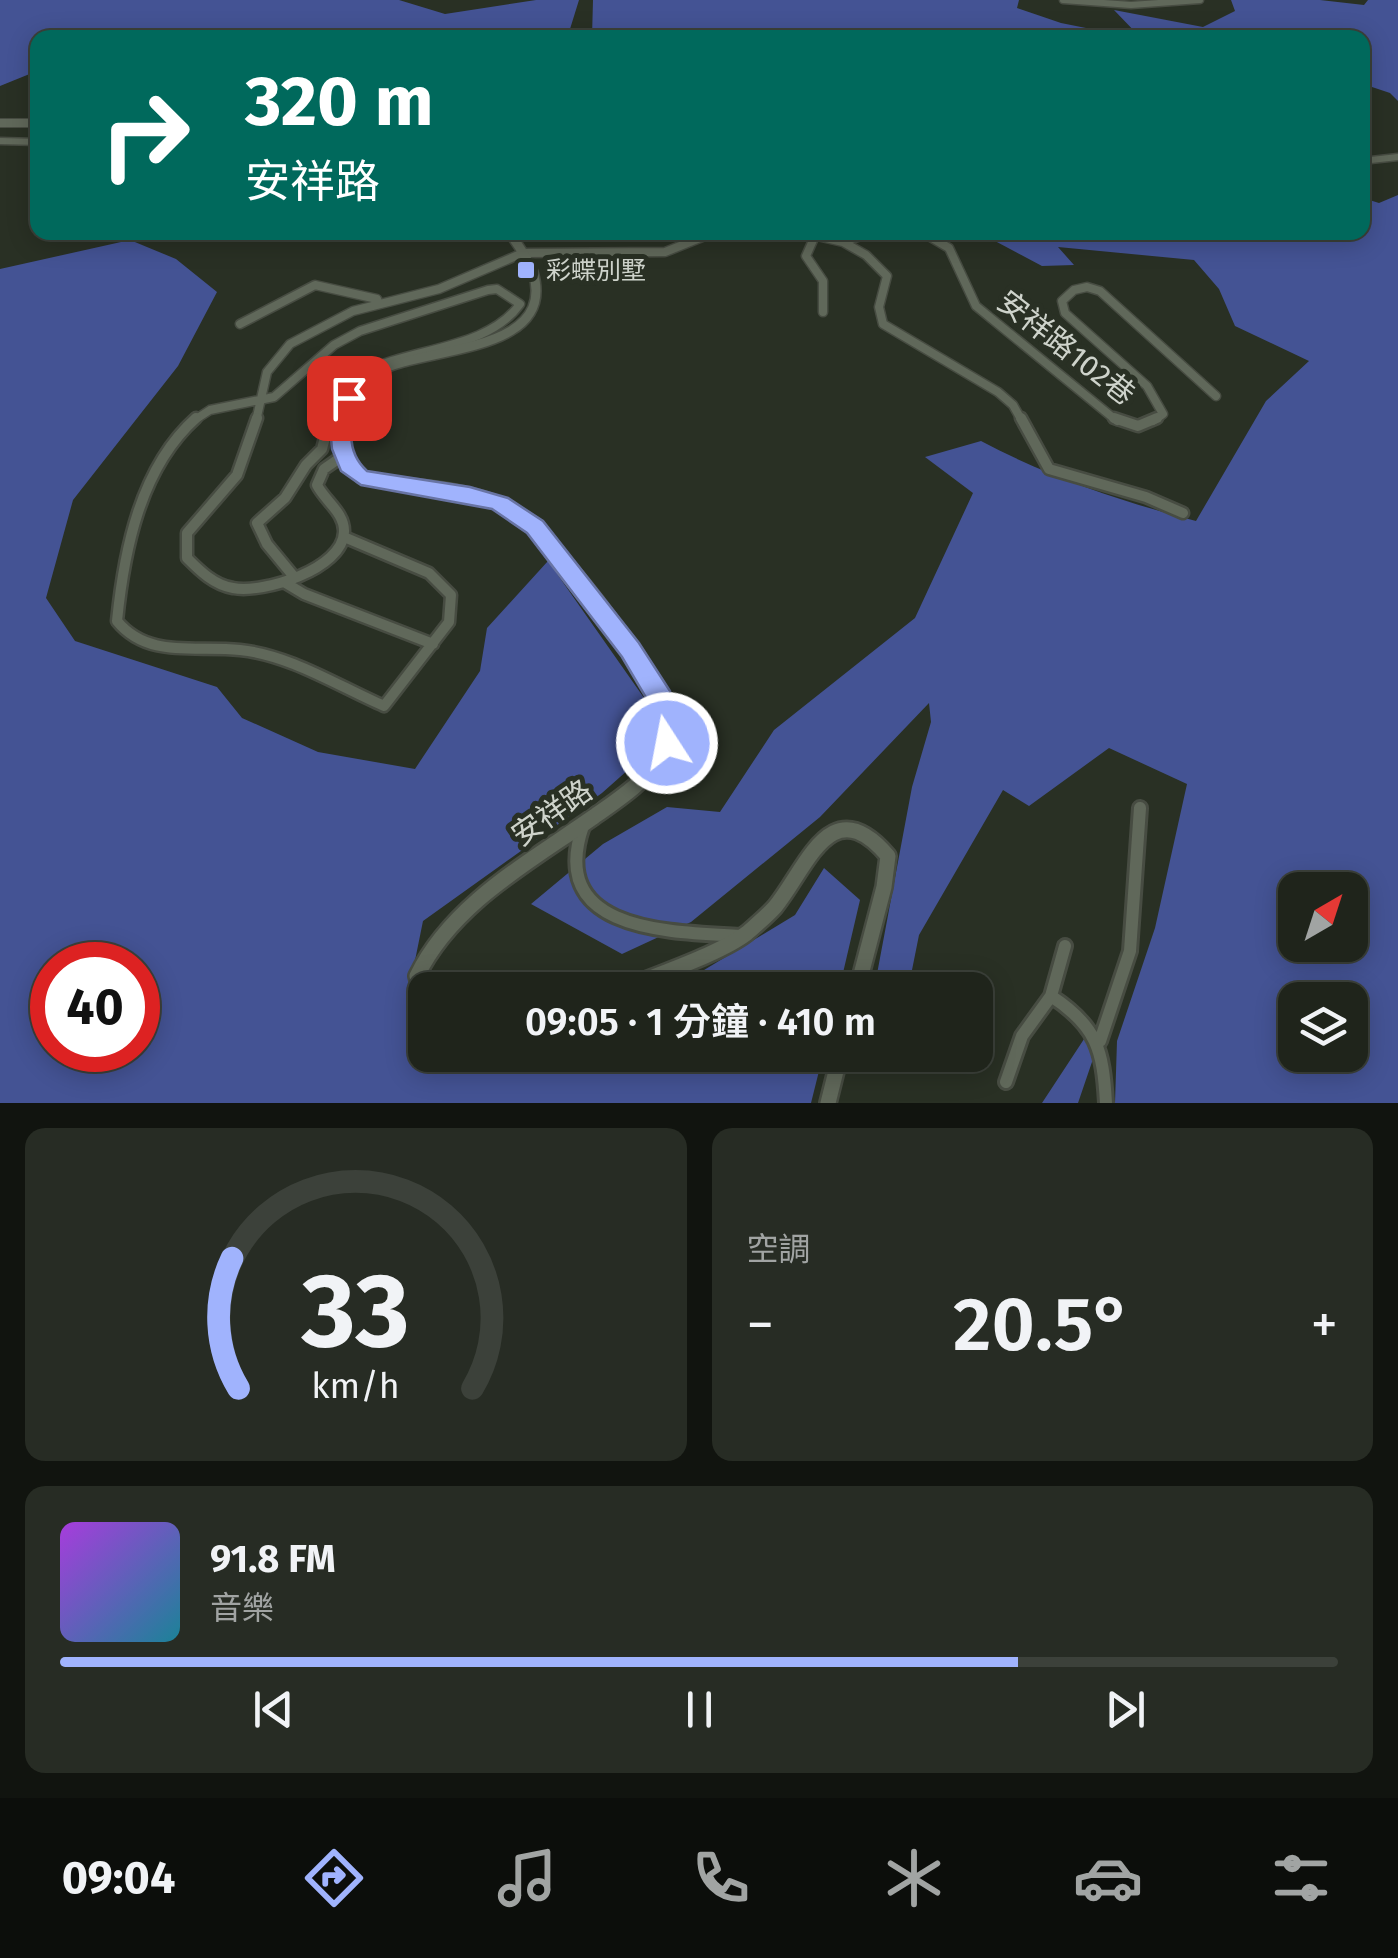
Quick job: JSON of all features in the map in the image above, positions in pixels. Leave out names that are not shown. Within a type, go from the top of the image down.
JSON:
[{"type":"street","points":[[1063,0],[1080,5],[1099,2],[1158,6],[1200,0]]},
{"type":"street","points":[[0,123],[30,123]]},
{"type":"street","points":[[0,140],[30,142]]},
{"type":"street","points":[[1370,160],[1398,157]]},
{"type":"street","points":[[514,240],[523,253],[538,286],[532,307],[521,322],[474,348],[387,368],[356,388],[343,411],[340,427],[344,455],[324,469],[316,485],[340,512],[344,538],[331,558],[264,589],[234,590],[205,578],[187,558],[187,533],[237,476],[252,443],[267,372],[290,344],[353,310],[438,289],[523,253],[674,250],[697,240]]},
{"type":"street","points":[[674,250],[688,240]]},
{"type":"street","points":[[813,240],[806,256],[828,289],[823,312]]},
{"type":"street","points":[[828,240],[843,242],[866,255],[887,276],[878,308],[883,324],[998,392],[1013,406],[1049,469],[1146,496],[1182,512]]},
{"type":"street","points":[[843,242],[849,240]]},
{"type":"street","name":"安祥路102巷","points":[[936,240],[949,248],[976,306],[1120,423],[1134,428],[1164,414],[1150,389],[1065,313],[1062,301],[1079,288],[1111,296],[1156,346],[1216,396]]},
{"type":"street","points":[[240,324],[314,285],[376,299],[380,304]]},
{"type":"street","points":[[344,538],[429,573],[452,595],[448,622],[433,644],[384,706],[256,652],[173,649],[136,638],[122,630],[117,621],[126,548],[133,526],[186,425],[218,406],[258,404],[276,396],[322,353],[355,334],[462,303],[492,289],[520,304],[505,323],[480,338],[374,364],[340,391],[330,408],[326,442],[321,451],[307,464],[285,498],[258,523],[266,544],[304,594],[433,644]]},
{"type":"street","name":"安祥路","points":[[344,455],[361,478],[470,495],[519,514],[556,552],[630,650],[660,699],[667,743],[660,761],[648,774],[480,897],[428,946],[419,972]]},
{"type":"street","points":[[1106,1103],[1100,1041],[1130,951],[1140,808]]},
{"type":"street","points":[[583,825],[574,856],[580,883],[596,908],[630,921],[669,929],[743,936]]},
{"type":"street","points":[[662,972],[743,936],[774,908],[819,841],[846,829],[871,836],[888,856],[888,872],[862,972]]},
{"type":"street","points":[[1006,1082],[1010,1062],[1040,1005],[1051,996],[1065,946]]},
{"type":"street","points":[[1051,996],[1080,1013],[1100,1041]]},
{"type":"street","points":[[828,1103],[836,1072]]},
{"type":"shaded area","points":[[0,0],[399,0],[445,14],[536,0],[579,0],[571,30],[30,30],[30,74],[0,86]]},
{"type":"shaded area","points":[[593,0],[1019,0],[1017,8],[1096,30],[592,30]]},
{"type":"shaded area","points":[[1231,0],[1320,0],[1364,5],[1368,0],[1398,0],[1398,101],[1390,93],[1370,86],[1370,30],[1133,30],[1114,10],[1203,27],[1235,11]]},
{"type":"shaded area","points":[[1398,195],[1398,1103],[1115,1103],[1117,1041],[1155,928],[1187,784],[1109,748],[1029,806],[1003,790],[919,935],[912,972],[877,972],[912,787],[931,722],[929,703],[820,817],[691,922],[622,954],[531,904],[603,844],[667,807],[720,812],[774,730],[915,618],[973,493],[925,457],[981,441],[1086,487],[1196,521],[1266,401],[1309,361],[1235,326],[1219,289],[1194,260],[1058,247],[1074,265],[1042,266],[993,240],[1370,240],[1370,200],[1379,203]]},
{"type":"shaded area","points":[[130,240],[176,259],[217,292],[178,366],[73,500],[46,598],[75,641],[217,687],[242,718],[318,752],[415,769],[480,671],[487,628],[548,561],[649,705],[646,754],[602,793],[423,921],[413,972],[408,972],[408,1072],[819,1072],[811,1103],[0,1103],[0,269]]},
{"type":"shaded area","points":[[824,868],[860,900],[843,972],[701,972],[795,915]]},
{"type":"shaded area","points":[[1088,1033],[1093,1059],[1078,1103],[1042,1103]]},
{"type":"place","name":"彩蝶別墅","points":[[526,270]]},
{"type":"route","points":[[349,398],[340,427],[342,449],[348,466],[361,478],[470,495],[500,504],[535,527],[630,650],[660,699],[666,714],[667,743]]}]
